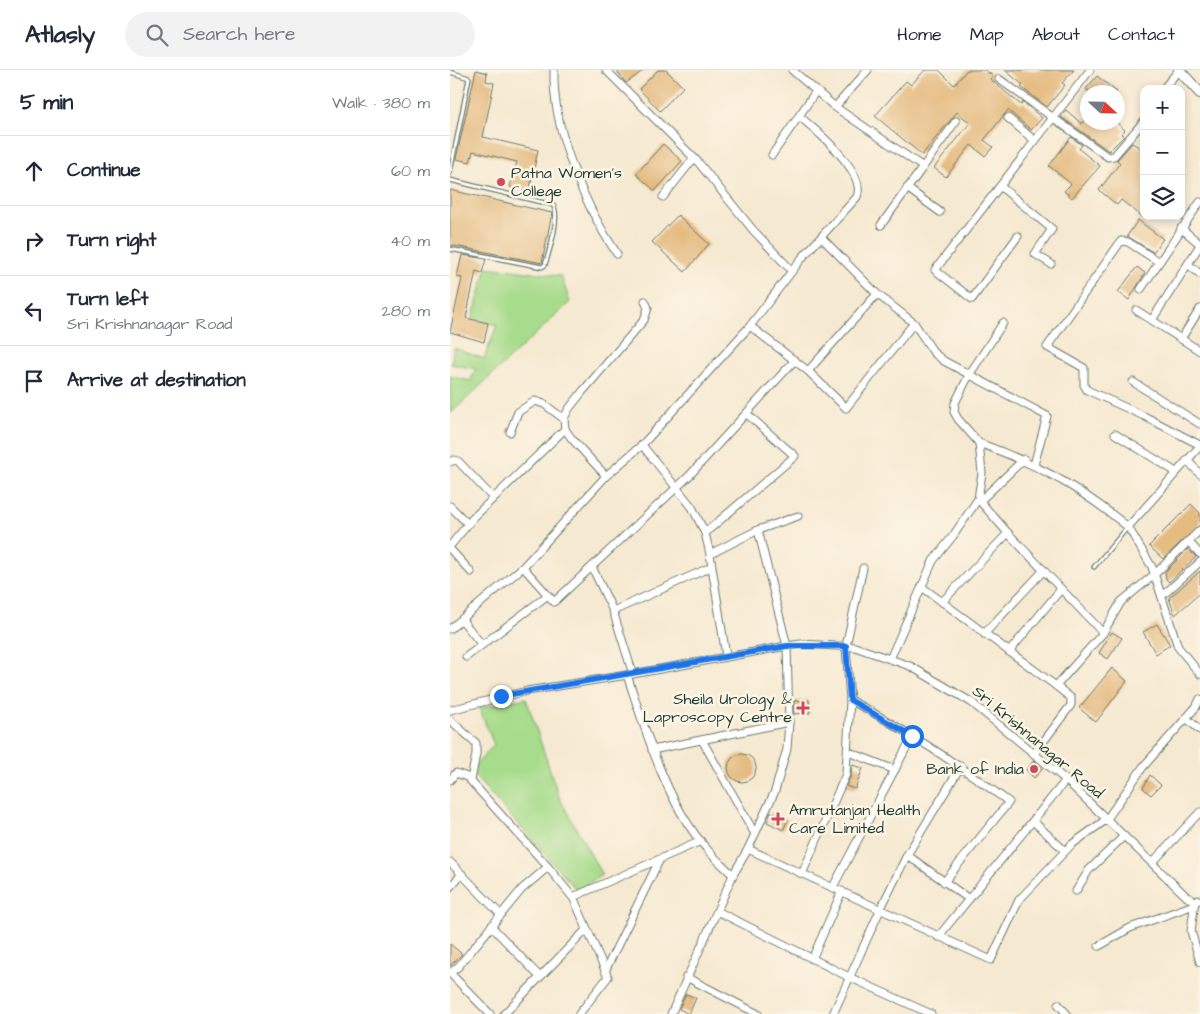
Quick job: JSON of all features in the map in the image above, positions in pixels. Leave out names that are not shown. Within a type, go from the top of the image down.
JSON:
[{"type":"main road","points":[[1179,70],[1200,93]]},
{"type":"street","points":[[554,70],[554,100],[565,142],[588,202],[617,254]]},
{"type":"street","points":[[606,70],[694,158],[752,230],[792,271]]},
{"type":"street","points":[[792,70],[835,107],[923,167]]},
{"type":"street","points":[[835,107],[868,70]]},
{"type":"street","points":[[1018,236],[972,299],[935,270],[1090,70]]},
{"type":"street","points":[[1166,85],[1179,70]]},
{"type":"street","points":[[1000,79],[1053,119],[1110,157],[1116,154],[1140,125]]},
{"type":"street","points":[[772,155],[816,91]]},
{"type":"street","points":[[450,629],[523,566],[606,476],[642,445],[750,326],[792,271],[857,197],[859,184],[831,143],[799,116]]},
{"type":"street","points":[[1008,118],[1036,140]]},
{"type":"street","points":[[881,225],[956,121]]},
{"type":"street","points":[[662,197],[694,158]]},
{"type":"street","points":[[1000,186],[1052,229],[1035,254],[1050,264]]},
{"type":"street","points":[[908,188],[940,212]]},
{"type":"street","points":[[1141,289],[1200,202]]},
{"type":"street","points":[[1152,320],[1200,245],[1181,228]]},
{"type":"street","points":[[822,238],[877,294],[914,323],[934,353],[969,375],[1047,416],[1034,465]]},
{"type":"street","points":[[1128,527],[1200,446],[1144,416],[1087,390],[1084,385],[1084,368],[1047,347],[1120,242],[1128,242],[1159,262]]},
{"type":"street","points":[[1188,264],[1200,274]]},
{"type":"street","points":[[808,371],[877,294]]},
{"type":"street","points":[[606,476],[582,451],[565,429],[564,419],[568,410],[582,391],[644,320],[648,308],[645,301]]},
{"type":"street","points":[[1181,339],[1200,309]]},
{"type":"street","points":[[1136,310],[1200,351]]},
{"type":"street","points":[[750,326],[808,371],[846,408],[914,323]]},
{"type":"street","points":[[1003,324],[956,397],[954,412],[980,443],[1024,459],[1087,495],[1128,527],[1155,574],[1178,647],[1200,674]]},
{"type":"street","points":[[523,566],[554,602],[677,487],[747,414],[795,360]]},
{"type":"street","points":[[1133,382],[1200,424]]},
{"type":"street","points":[[510,432],[518,412],[535,401],[544,404],[564,419]]},
{"type":"street","points":[[705,533],[795,456],[747,414]]},
{"type":"street","points":[[472,572],[450,547],[468,524],[565,429]]},
{"type":"street","points":[[1116,434],[1176,472]]},
{"type":"street","points":[[980,443],[982,473],[979,500],[1103,633]]},
{"type":"street","points":[[642,445],[692,507],[705,533],[726,656]]},
{"type":"street","points":[[890,658],[933,561],[979,500],[1024,459]]},
{"type":"street","points":[[1187,460],[1200,474]]},
{"type":"street","points":[[450,462],[458,461],[494,498]]},
{"type":"street","points":[[450,506],[468,524]]},
{"type":"street","points":[[710,554],[758,530],[798,516]]},
{"type":"street","points":[[671,1014],[733,875],[748,849],[775,791],[787,749],[789,722],[787,646],[758,530]]},
{"type":"street","points":[[1056,686],[1103,633],[1121,602],[1155,574],[1200,530]]},
{"type":"street","points":[[942,602],[1008,533]]},
{"type":"street","points":[[1188,541],[1200,554]]},
{"type":"street","points":[[1162,596],[1200,562]]},
{"type":"street","points":[[592,567],[614,611],[652,750],[682,813],[701,841],[733,875]]},
{"type":"street","points":[[614,611],[711,567]]},
{"type":"street","points":[[802,874],[846,774],[850,700],[846,646],[863,568]]},
{"type":"street","points":[[984,634],[1044,570]]},
{"type":"street","points":[[922,587],[1071,698],[1071,706],[1034,754]]},
{"type":"street","points":[[1008,652],[1061,589]]},
{"type":"street","points":[[466,657],[548,595]]},
{"type":"street","points":[[462,620],[482,644]]},
{"type":"street","name":"Sri Krishnanagar Road","points":[[450,711],[726,656],[787,646],[855,647],[910,666],[971,702],[1066,780],[1187,897],[1196,902]]},
{"type":"street","points":[[748,849],[881,908],[938,937],[991,960],[1018,900],[1065,851],[1107,819],[1143,768],[1200,699]]},
{"type":"street","points":[[850,700],[961,766],[1009,802],[944,882]]},
{"type":"street","points":[[1186,718],[1200,730]]},
{"type":"street","points":[[450,720],[476,743],[476,754],[470,780]]},
{"type":"street","points":[[652,750],[789,722]]},
{"type":"street","points":[[833,887],[912,736]]},
{"type":"street","points":[[702,740],[755,834]]},
{"type":"street","points":[[848,752],[895,770]]},
{"type":"street","points":[[833,1014],[907,855],[961,766]]},
{"type":"street","points":[[450,780],[456,773],[460,772],[470,780],[548,867],[573,898],[608,977],[579,1014]]},
{"type":"street","points":[[938,937],[1066,780]]},
{"type":"street","points":[[1152,863],[1200,812]]},
{"type":"street","points":[[1033,821],[1065,851]]},
{"type":"street","points":[[1076,891],[1089,870],[1124,836]]},
{"type":"street","points":[[573,898],[701,841]]},
{"type":"street","points":[[907,855],[969,899]]},
{"type":"street","points":[[605,971],[660,859]]},
{"type":"street","points":[[450,862],[501,915]]},
{"type":"street","points":[[490,1014],[450,973],[458,967],[522,889],[548,867]]},
{"type":"street","points":[[450,887],[462,874]]},
{"type":"street","points":[[812,959],[842,891]]},
{"type":"street","points":[[1099,946],[1130,928],[1196,902]]},
{"type":"street","points":[[1196,902],[1191,931],[1200,962]]},
{"type":"street","points":[[717,911],[849,977],[931,1014]]},
{"type":"street","points":[[491,926],[539,976]]},
{"type":"street","points":[[504,1014],[539,976],[587,929]]},
{"type":"street","points":[[686,978],[758,1014]]},
{"type":"street","points":[[1058,1004],[1067,1014]]},
{"type":"lane","points":[[450,173],[469,78],[453,71]]},
{"type":"lane","points":[[450,180],[553,205],[556,212],[548,254],[542,267],[450,249]]},
{"type":"lane","points":[[1094,567],[1128,527]]},
{"type":"green space","points":[[487,267],[561,276],[570,302],[450,414],[450,376],[470,381],[476,369],[451,364],[454,348],[484,359],[497,325],[472,320]]},
{"type":"green space","points":[[526,698],[559,797],[602,875],[577,890],[470,771],[494,745],[479,708]]},
{"type":"building","points":[[476,70],[487,73],[486,81],[494,83],[483,137],[538,150],[529,192],[510,187],[517,162],[473,151],[470,162],[456,159]]},
{"type":"building","points":[[616,70],[644,70],[626,83]]},
{"type":"building","points":[[658,70],[666,70],[683,87],[660,111],[639,89]]},
{"type":"building","points":[[925,70],[939,70],[954,85],[967,70],[985,70],[993,76],[990,79],[1021,105],[1023,102],[1042,118],[1031,130],[1008,110],[984,140],[993,147],[985,156],[971,145],[946,177],[934,168],[970,123],[957,112],[922,155],[875,116],[906,81],[911,85]]},
{"type":"building","points":[[1005,70],[1074,70],[1062,83],[1065,85],[1047,107],[1021,87],[1023,85]]},
{"type":"building","points":[[1097,76],[1108,85],[1089,85]]},
{"type":"building","points":[[1066,110],[1080,122],[1080,130],[1125,130],[1121,134],[1124,136],[1109,151],[1061,117]]},
{"type":"building","points":[[1071,137],[1082,145],[1079,149],[1100,166],[1072,198],[1064,191],[1071,184],[1049,166]]},
{"type":"building","points":[[1132,143],[1140,148],[1140,215],[1121,200],[1117,205],[1099,190],[1120,163],[1117,160]]},
{"type":"building","points":[[663,144],[682,161],[655,191],[636,174]]},
{"type":"building","points":[[450,190],[552,213],[542,263],[450,245]]},
{"type":"building","points":[[678,215],[709,244],[685,272],[652,242]]},
{"type":"building","points":[[1138,220],[1163,239],[1153,252],[1127,236]]},
{"type":"building","points":[[462,255],[486,259],[482,273],[476,271],[466,318],[488,323],[484,342],[450,332],[462,278],[457,277]]},
{"type":"building","points":[[1137,267],[1145,273],[1129,300],[1118,292]]},
{"type":"building","points":[[1191,504],[1200,513],[1200,525],[1163,559],[1149,546]]},
{"type":"building","points":[[1188,549],[1196,557],[1169,582],[1166,579],[1165,572]]},
{"type":"building","points":[[1200,571],[1200,593],[1175,615],[1169,598]]},
{"type":"building","points":[[1157,624],[1170,645],[1156,654],[1143,632]]},
{"type":"building","points":[[1112,632],[1122,638],[1108,659],[1099,653]]},
{"type":"building","points":[[1112,668],[1127,681],[1096,722],[1079,708]]},
{"type":"building","points":[[809,700],[810,713],[794,714],[794,701]]},
{"type":"building","points":[[742,754],[752,758],[756,768],[752,778],[742,782],[732,778],[728,768],[732,758]]},
{"type":"building","name":"Bank of India","points":[[1034,760],[1042,769],[1034,778],[1026,770]]},
{"type":"building","points":[[852,765],[863,768],[855,789],[846,786],[851,776]]},
{"type":"building","points":[[1150,775],[1161,785],[1151,795],[1143,788]]},
{"type":"building","points":[[771,812],[788,820],[783,830],[767,822]]},
{"type":"building","points":[[450,944],[462,954],[450,966]]},
{"type":"building","points":[[686,994],[696,998],[689,1014],[679,1009]]},
{"type":"place","name":"Patna Women's College","points":[[501,182]]},
{"type":"place","name":"Sheila Urology & Laproscopy Centre","points":[[803,708]]},
{"type":"place","name":"Bank of India","points":[[1034,769]]},
{"type":"place","name":"Amrutanjan Health Care Limited","points":[[778,819]]},
{"type":"route","points":[[501,696],[787,646],[801,644],[846,646],[850,700],[886,719],[912,736]]}]
